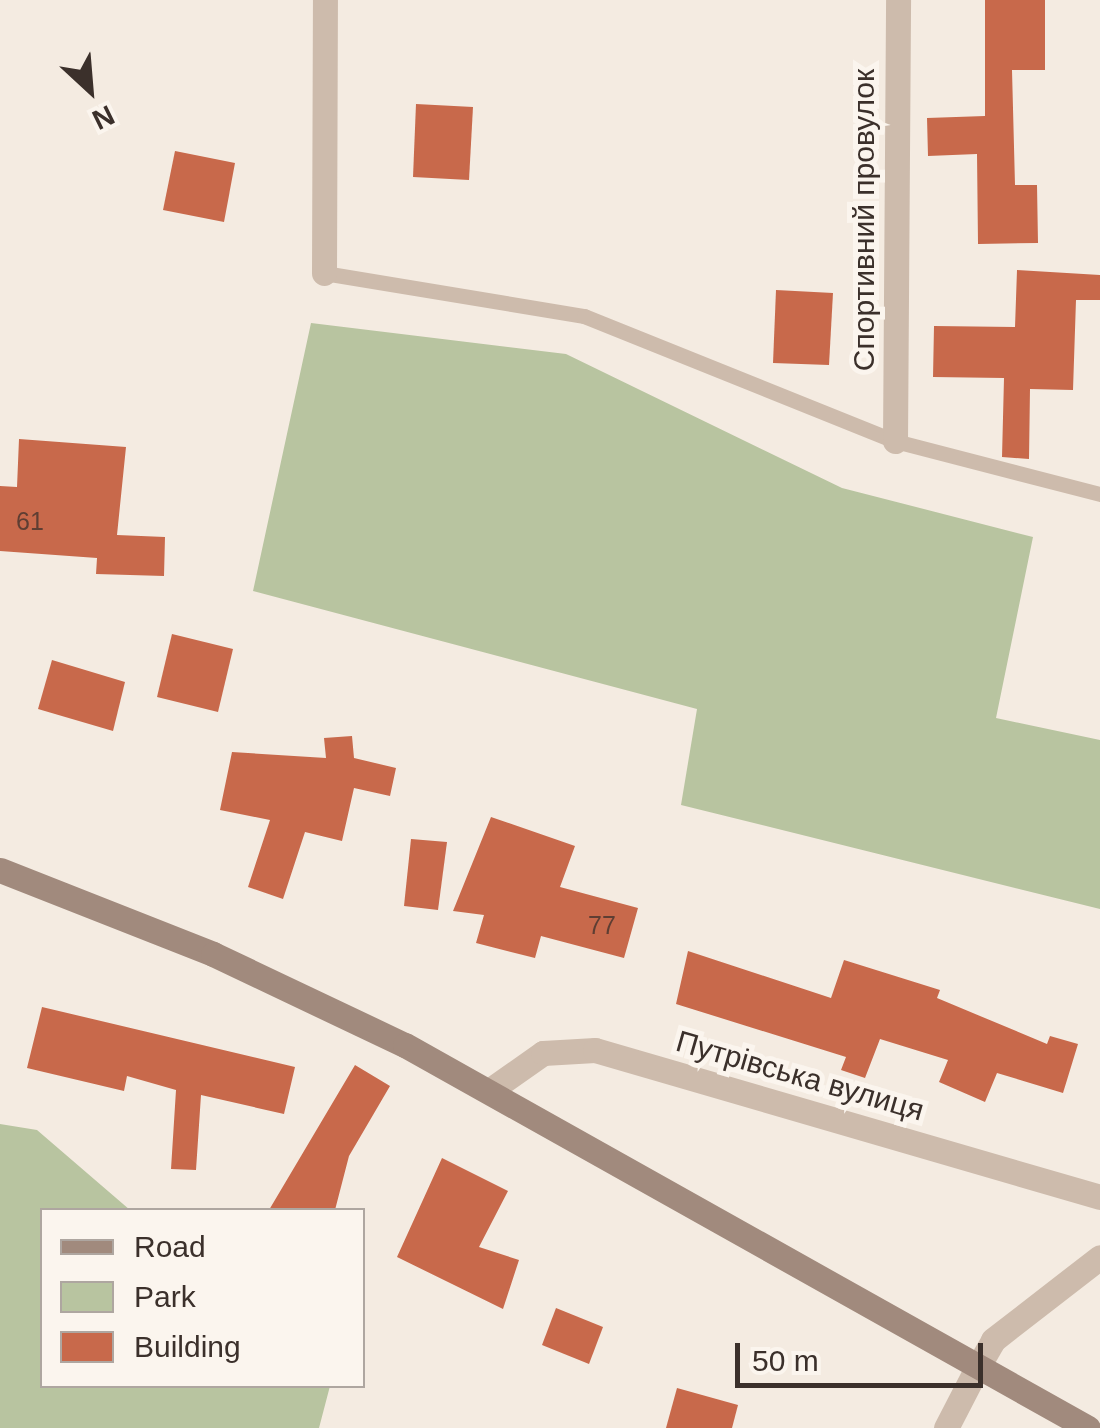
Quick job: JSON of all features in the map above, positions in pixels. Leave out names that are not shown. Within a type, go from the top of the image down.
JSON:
[{"type":"main road","points":[[0,870],[213,954],[489,1091],[976,1370],[1088,1428]]},
{"type":"street","points":[[324,273],[325,0]]},
{"type":"street","name":"Спортивний провулок","points":[[896,441],[898,0]]},
{"type":"street","name":"Путрівська вулиця","points":[[489,1091],[543,1052],[595,1050],[1100,1197]]},
{"type":"street","points":[[946,1428],[993,1340],[1100,1257]]},
{"type":"lane","points":[[324,273],[584,316],[896,441],[1100,494]]},
{"type":"green space","points":[[311,323],[566,354],[842,488],[1033,537],[996,718],[1100,740],[1100,909],[681,805],[697,709],[253,591]]},
{"type":"green space","points":[[0,1124],[37,1130],[128,1208],[40,1208],[40,1388],[329,1388],[319,1428],[0,1428]]},
{"type":"building","points":[[985,0],[1045,0],[1045,70],[1012,70],[1015,185],[1037,185],[1038,243],[978,244],[977,154],[928,156],[927,118],[985,116]]},
{"type":"building","points":[[416,104],[473,107],[469,180],[413,177]]},
{"type":"building","points":[[175,151],[235,163],[224,222],[163,210]]},
{"type":"building","points":[[1017,270],[1100,275],[1100,300],[1076,300],[1073,390],[1030,389],[1029,459],[1002,457],[1004,378],[933,377],[934,326],[1015,327]]},
{"type":"building","points":[[776,290],[833,293],[829,365],[773,363]]},
{"type":"building","points":[[19,439],[126,447],[117,535],[165,537],[164,576],[96,574],[97,558],[0,551],[0,486],[17,487]]},
{"type":"building","points":[[172,634],[233,649],[218,712],[157,697]]},
{"type":"building","points":[[52,660],[125,682],[113,731],[38,709]]},
{"type":"building","points":[[352,736],[354,758],[396,768],[390,796],[354,788],[342,841],[305,832],[283,899],[248,887],[270,820],[220,810],[232,752],[326,758],[324,738]]},
{"type":"building","points":[[491,817],[575,846],[560,887],[638,908],[624,958],[541,936],[535,958],[476,943],[484,915],[453,911]]},
{"type":"building","points":[[411,839],[447,842],[438,910],[404,906]]},
{"type":"building","points":[[688,951],[831,998],[844,960],[940,990],[937,998],[1047,1044],[1050,1036],[1078,1044],[1063,1093],[997,1073],[985,1102],[939,1082],[948,1060],[880,1039],[865,1078],[841,1070],[846,1057],[676,1004]]},
{"type":"building","points":[[42,1007],[295,1067],[284,1114],[201,1095],[196,1170],[171,1169],[176,1090],[127,1076],[124,1091],[27,1068]]},
{"type":"building","points":[[355,1065],[390,1086],[349,1156],[336,1208],[270,1208]]},
{"type":"building","points":[[442,1158],[508,1191],[479,1247],[519,1260],[503,1309],[397,1257]]},
{"type":"building","points":[[556,1308],[603,1327],[589,1364],[542,1345]]},
{"type":"building","points":[[677,1388],[738,1405],[732,1428],[666,1428]]}]
